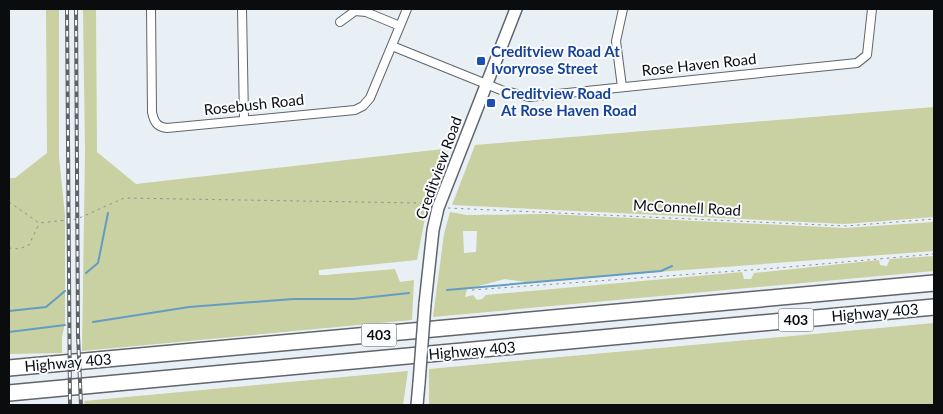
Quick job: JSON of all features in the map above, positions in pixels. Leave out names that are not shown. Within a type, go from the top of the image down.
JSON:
[{"type":"highway","name":"Highway 403","points":[[9,368],[934,283]]},
{"type":"highway","name":"Highway 403","points":[[9,393],[934,307]]},
{"type":"main road","name":"Creditview Road","points":[[417,405],[433,230],[438,208],[516,9]]},
{"type":"street","name":"Rosebush Road","points":[[150,9],[152,112],[154,121],[160,127],[167,128],[244,119],[355,110],[363,106],[370,98],[407,9]]},
{"type":"street","points":[[242,9],[244,119]]},
{"type":"street","points":[[622,87],[616,40],[623,9]]},
{"type":"street","name":"Rose Haven Road","points":[[392,46],[501,90],[530,97],[857,63],[867,55],[872,9]]},
{"type":"street","points":[[340,22],[355,11],[366,12],[400,26]]},
{"type":"path","name":"McConnell Road","points":[[39,224],[78,220],[124,198],[419,203],[438,208],[846,226],[934,219]]},
{"type":"path","points":[[9,202],[39,224],[29,245],[19,250],[9,248]]},
{"type":"path","points":[[472,290],[777,268],[934,254]]},
{"type":"green space","points":[[46,9],[59,9],[59,157],[65,215],[65,323],[62,337],[62,353],[9,354],[9,178],[15,178],[47,153]]},
{"type":"green space","points":[[83,9],[96,9],[97,152],[136,184],[443,149],[448,152],[424,223],[417,260],[319,270],[319,275],[325,275],[395,269],[400,282],[414,280],[412,320],[82,351],[85,152]]},
{"type":"green space","points":[[934,107],[934,217],[845,224],[452,205],[475,145]]},
{"type":"green space","points":[[450,212],[467,215],[547,214],[845,228],[934,222],[934,251],[526,282],[505,279],[467,289],[465,297],[473,295],[477,300],[482,299],[486,295],[742,272],[744,279],[751,279],[754,273],[879,260],[880,265],[887,266],[890,259],[934,256],[934,271],[433,317],[444,234]],"holes":[[[463,231],[477,231],[476,252],[464,253]]]},
{"type":"green space","points":[[934,323],[934,405],[429,405],[429,369]]},
{"type":"green space","points":[[408,371],[403,405],[85,405],[84,401]]},
{"type":"waterway","points":[[86,273],[98,263],[108,213]]},
{"type":"waterway","points":[[447,290],[661,271],[672,266]]},
{"type":"waterway","points":[[9,311],[46,307],[65,291]]},
{"type":"waterway","points":[[93,322],[189,307],[293,299],[354,299],[409,293]]},
{"type":"waterway","points":[[9,332],[65,325]]},
{"type":"railway","points":[[67,9],[70,405]]},
{"type":"railway","points":[[76,9],[78,335],[81,405]]},
{"type":"place","name":"Creditview Road At Ivoryrose Street","points":[[481,61]]},
{"type":"place","name":"Creditview Road At Rose Haven Road","points":[[491,103]]}]
